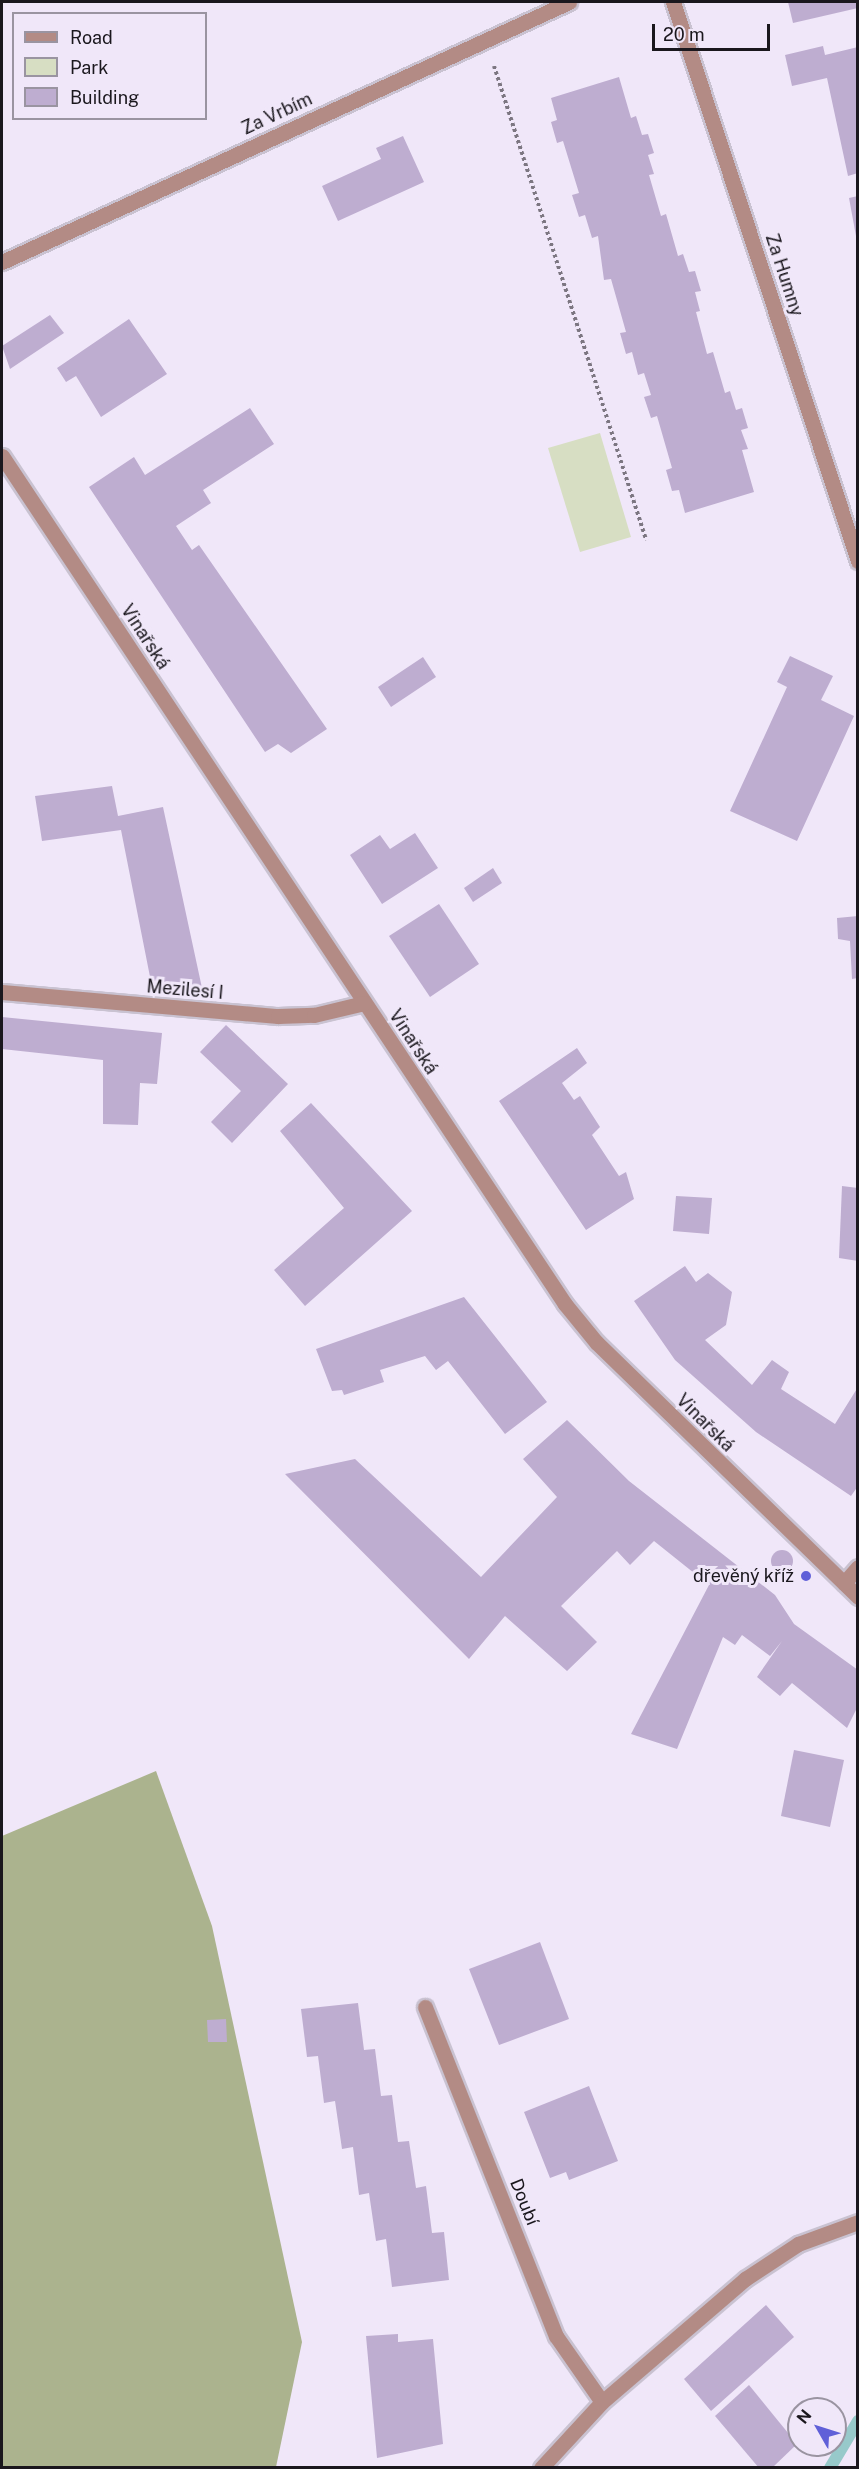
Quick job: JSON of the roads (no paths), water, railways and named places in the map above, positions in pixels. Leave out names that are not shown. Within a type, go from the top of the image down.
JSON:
[{"type":"street","name":"Za Vrbím","points":[[2,262],[569,2]]},
{"type":"street","name":"Za Humny","points":[[673,2],[858,561]]},
{"type":"street","name":"Vinařská","points":[[2,456],[532,1257],[596,1342],[858,1597]]},
{"type":"street","name":"Mezilesí I","points":[[2,992],[278,1016],[326,1013],[364,1003]]},
{"type":"street","points":[[844,1583],[858,1568]]},
{"type":"street","name":"Doubí","points":[[425,2007],[556,2336],[602,2402]]},
{"type":"street","points":[[541,2468],[602,2402],[754,2272],[798,2244],[858,2222]]},
{"type":"waterway","points":[[830,2468],[858,2421]]},
{"type":"place","name":"dřevěný kříž","points":[[806,1576]]}]
